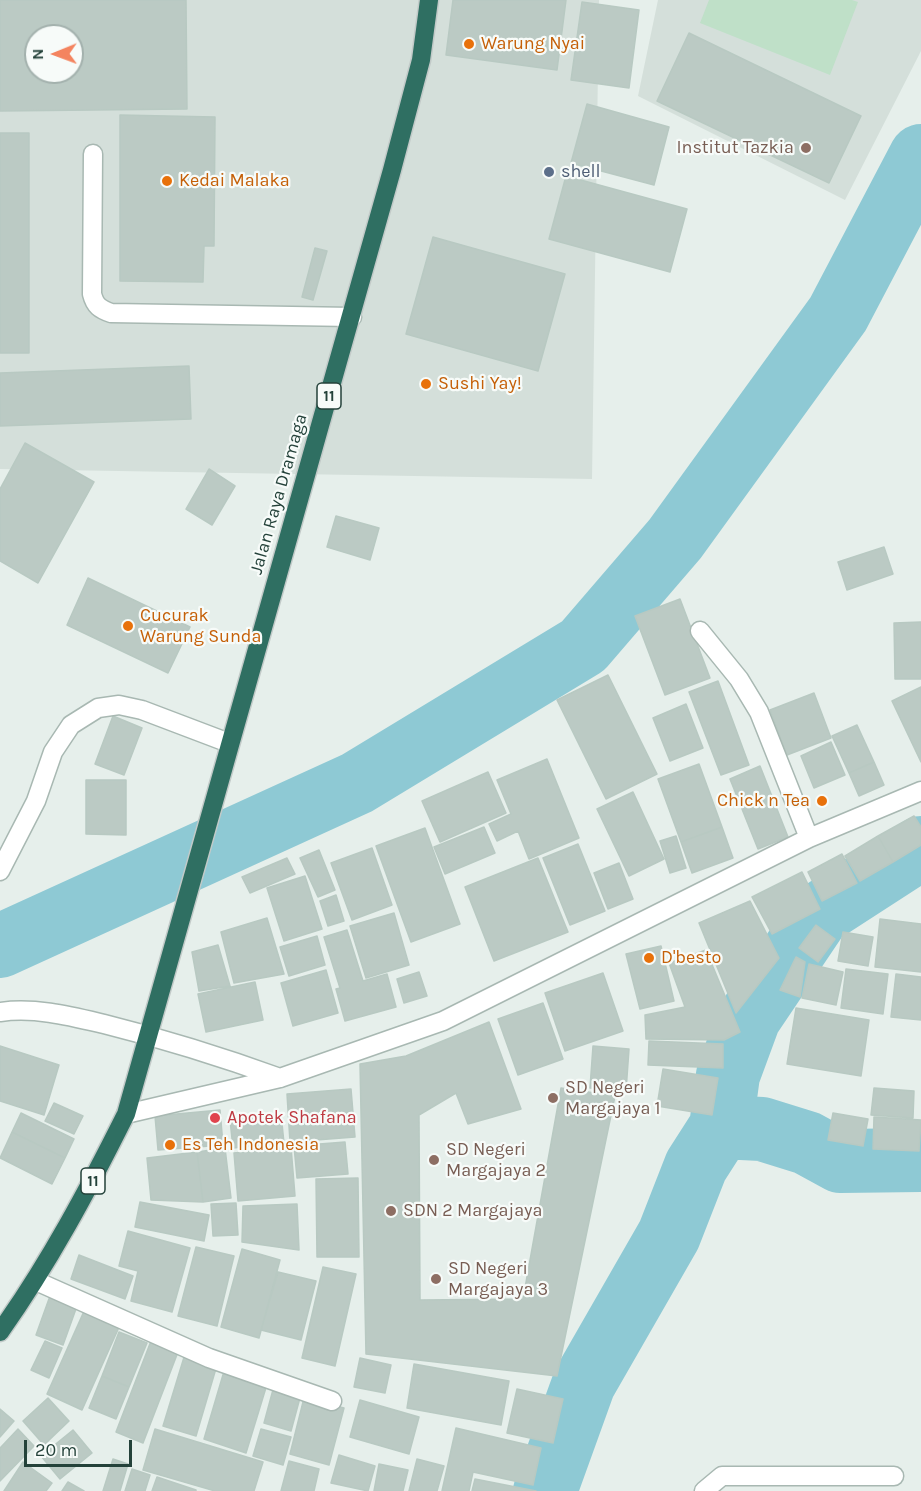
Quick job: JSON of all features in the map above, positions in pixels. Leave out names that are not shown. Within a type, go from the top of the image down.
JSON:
[{"type":"highway","name":"Jalan Raya Dramaga","points":[[147,1035],[155,1015],[229,743],[352,317],[421,60],[429,0]]},
{"type":"highway","name":"11","points":[[0,1332],[36,1281],[90,1186],[126,1114],[147,1035]]},
{"type":"street","points":[[93,154],[92,294],[94,303],[101,309],[111,312],[352,317]]},
{"type":"street","points":[[699,632],[738,679],[759,712],[809,838]]},
{"type":"street","points":[[0,871],[36,801],[53,752],[71,725],[98,708],[119,705],[142,710],[229,743]]},
{"type":"street","points":[[126,1114],[280,1078],[443,1021],[809,838],[921,791]]},
{"type":"street","points":[[0,1012],[18,1010],[58,1014],[147,1035],[280,1078]]},
{"type":"street","points":[[36,1281],[209,1358],[332,1401]]},
{"type":"street","points":[[704,1491],[722,1476],[894,1476]]},
{"type":"shaded area","points":[[0,0],[599,0],[592,479],[0,469]]},
{"type":"shaded area","name":"Institut Tazkia","points":[[658,0],[921,0],[921,51],[845,200],[638,96]]},
{"type":"green space","points":[[709,0],[852,0],[858,2],[830,75],[700,23]]},
{"type":"building","points":[[0,0],[186,0],[187,109],[0,111]]},
{"type":"building","points":[[453,0],[566,0],[557,70],[446,55]]},
{"type":"building","points":[[582,2],[639,10],[629,88],[571,80]]},
{"type":"building","points":[[689,33],[861,116],[829,183],[657,101]]},
{"type":"building","points":[[587,104],[669,127],[654,185],[571,163]]},
{"type":"building","name":"Kedai Malaka","points":[[120,115],[215,117],[214,246],[204,246],[203,282],[120,281]]},
{"type":"building","points":[[0,133],[29,133],[29,353],[0,353]]},
{"type":"building","points":[[566,176],[687,209],[670,272],[549,239]]},
{"type":"building","points":[[433,237],[565,274],[538,371],[406,334]]},
{"type":"building","points":[[315,248],[327,251],[313,300],[302,297]]},
{"type":"building","points":[[189,366],[191,419],[0,426],[0,373]]},
{"type":"building","points":[[25,443],[94,482],[38,583],[0,561],[0,489]]},
{"type":"building","points":[[209,469],[235,486],[212,525],[186,509]]},
{"type":"building","points":[[336,516],[379,528],[370,560],[327,547]]},
{"type":"building","points":[[884,547],[893,574],[847,590],[838,562]]},
{"type":"building","name":"Cucurak Warung Sunda","points":[[88,578],[190,627],[168,673],[67,625]]},
{"type":"building","points":[[680,599],[710,678],[665,695],[635,616]]},
{"type":"building","points":[[921,622],[921,679],[895,679],[894,623]]},
{"type":"building","points":[[608,675],[657,774],[606,799],[557,700]]},
{"type":"building","points":[[718,681],[749,765],[721,775],[689,692]]},
{"type":"building","points":[[921,687],[921,762],[892,701]]},
{"type":"building","points":[[814,693],[831,738],[787,755],[770,710]]},
{"type":"building","points":[[686,704],[703,748],[670,761],[653,718]]},
{"type":"building","points":[[113,716],[142,728],[124,775],[95,764]]},
{"type":"building","points":[[857,725],[874,762],[849,773],[832,736]]},
{"type":"building","points":[[831,742],[845,775],[814,788],[801,756]]},
{"type":"building","points":[[547,759],[579,838],[529,859],[518,831],[497,841],[489,824],[511,814],[497,780]]},
{"type":"building","points":[[874,762],[884,785],[859,796],[849,773]]},
{"type":"building","points":[[699,764],[722,827],[681,842],[658,779]]},
{"type":"building","points":[[760,766],[788,837],[758,849],[730,779]]},
{"type":"building","points":[[488,772],[506,813],[440,842],[422,801]]},
{"type":"building","points":[[86,780],[126,780],[126,835],[86,834]]},
{"type":"building","points":[[633,792],[664,859],[629,876],[597,809]]},
{"type":"building","points":[[914,816],[921,827],[921,845],[893,862],[878,836]]},
{"type":"building","points":[[484,827],[495,853],[445,874],[434,847]]},
{"type":"building","points":[[722,827],[733,858],[692,873],[681,842]]},
{"type":"building","points":[[425,828],[460,924],[411,942],[376,846]]},
{"type":"building","points":[[676,836],[686,868],[670,873],[660,841]]},
{"type":"building","points":[[878,836],[893,862],[860,881],[845,856]]},
{"type":"building","points":[[578,844],[605,911],[570,925],[543,858]]},
{"type":"building","points":[[372,848],[392,905],[352,920],[331,863]]},
{"type":"building","points":[[319,850],[335,890],[318,897],[300,858]]},
{"type":"building","points":[[842,854],[857,883],[822,901],[808,872]]},
{"type":"building","points":[[287,858],[295,874],[250,893],[242,877]]},
{"type":"building","points":[[538,858],[568,932],[494,961],[465,887]]},
{"type":"building","points":[[619,863],[633,899],[608,909],[594,873]]},
{"type":"building","points":[[802,872],[820,909],[772,934],[752,897]]},
{"type":"building","points":[[305,876],[322,929],[284,941],[267,888]]},
{"type":"building","points":[[336,895],[344,921],[328,926],[320,901]]},
{"type":"building","points":[[750,901],[779,958],[736,1013],[699,923]]},
{"type":"building","points":[[394,913],[409,965],[366,978],[350,926]]},
{"type":"building","points":[[267,918],[284,974],[234,983],[221,932]]},
{"type":"building","points":[[880,919],[921,924],[921,972],[875,967]]},
{"type":"building","points":[[816,925],[835,939],[818,962],[799,948]]},
{"type":"building","points":[[347,930],[363,981],[387,974],[396,1007],[345,1021],[336,989],[340,988],[324,937]]},
{"type":"building","points":[[843,932],[873,937],[868,966],[838,961]]},
{"type":"building","points":[[317,936],[325,965],[289,976],[280,947]]},
{"type":"building","points":[[218,945],[230,986],[199,991],[192,952]]},
{"type":"building","points":[[661,946],[674,1001],[640,1009],[626,954]]},
{"type":"building","points":[[706,950],[740,1032],[724,1040],[646,1039],[645,1015],[685,1007],[669,963]]},
{"type":"building","points":[[796,957],[805,962],[800,997],[780,990]]},
{"type":"building","points":[[809,964],[843,972],[836,1005],[802,998]]},
{"type":"building","points":[[846,969],[888,974],[883,1014],[841,1008]]},
{"type":"building","points":[[326,970],[338,1013],[293,1026],[281,983]]},
{"type":"building","points":[[419,972],[427,996],[404,1003],[397,979]]},
{"type":"building","points":[[603,973],[623,1031],[565,1051],[545,993]]},
{"type":"building","points":[[896,974],[921,977],[921,1020],[891,1017]]},
{"type":"building","points":[[255,982],[263,1020],[206,1032],[198,994]]},
{"type":"building","points":[[543,1003],[563,1059],[518,1075],[498,1019]]},
{"type":"building","points":[[796,1008],[869,1020],[861,1076],[787,1064]]},
{"type":"building","name":"SDN 2 Margajaya","points":[[489,1022],[521,1109],[468,1124],[456,1093],[419,1115],[420,1300],[523,1299],[561,1088],[615,1096],[557,1376],[366,1354],[360,1064],[406,1056]]},
{"type":"building","points":[[649,1041],[723,1044],[723,1068],[648,1065]]},
{"type":"building","points":[[0,1046],[59,1065],[44,1115],[0,1101]]},
{"type":"building","points":[[593,1046],[629,1049],[626,1091],[590,1088]]},
{"type":"building","points":[[663,1069],[718,1078],[712,1115],[657,1106]]},
{"type":"building","points":[[874,1088],[914,1091],[913,1118],[871,1115]]},
{"type":"building","points":[[351,1089],[355,1137],[290,1142],[287,1094]]},
{"type":"building","points":[[54,1103],[83,1116],[74,1134],[45,1121]]},
{"type":"building","points":[[220,1110],[223,1145],[158,1150],[155,1116]]},
{"type":"building","points":[[21,1113],[74,1139],[65,1158],[12,1132]]},
{"type":"building","points":[[833,1113],[868,1119],[863,1146],[828,1140]]},
{"type":"building","points":[[281,1114],[284,1143],[233,1148],[230,1120]]},
{"type":"building","points":[[874,1117],[921,1120],[919,1151],[873,1149]]},
{"type":"building","points":[[12,1132],[65,1158],[52,1184],[0,1158]]},
{"type":"building","points":[[345,1142],[348,1174],[297,1178],[294,1146]]},
{"type":"building","points":[[291,1147],[295,1196],[238,1201],[234,1153]]},
{"type":"building","points":[[225,1148],[231,1198],[203,1202],[197,1152]]},
{"type":"building","points":[[197,1152],[203,1202],[151,1200],[147,1158]]},
{"type":"building","points":[[358,1178],[359,1257],[317,1257],[316,1179]]},
{"type":"building","points":[[140,1202],[209,1215],[204,1241],[135,1227]]},
{"type":"building","points":[[236,1203],[238,1235],[213,1236],[211,1204]]},
{"type":"building","points":[[297,1204],[299,1250],[242,1242],[243,1206]]},
{"type":"building","points":[[128,1231],[190,1248],[172,1312],[131,1301],[138,1271],[119,1266]]},
{"type":"building","points":[[196,1247],[234,1256],[217,1326],[178,1316]]},
{"type":"building","points":[[242,1249],[280,1260],[259,1338],[221,1327]]},
{"type":"building","points":[[79,1255],[133,1276],[125,1299],[71,1279]]},
{"type":"building","points":[[323,1267],[356,1274],[335,1366],[302,1358]]},
{"type":"building","points":[[278,1272],[316,1281],[301,1340],[261,1330]]},
{"type":"building","points":[[50,1296],[77,1306],[63,1345],[36,1335]]},
{"type":"building","points":[[85,1309],[120,1325],[82,1410],[47,1394]]},
{"type":"building","points":[[119,1332],[147,1343],[129,1387],[102,1376]]},
{"type":"building","points":[[45,1341],[62,1348],[49,1378],[31,1370]]},
{"type":"building","points":[[151,1341],[178,1352],[143,1443],[116,1432]]},
{"type":"building","points":[[185,1354],[217,1365],[196,1436],[163,1426]]},
{"type":"building","points":[[360,1358],[391,1365],[385,1393],[354,1387]]},
{"type":"building","points":[[414,1364],[509,1381],[501,1425],[407,1408]]},
{"type":"building","points":[[225,1368],[268,1381],[246,1453],[204,1439]]},
{"type":"building","points":[[102,1376],[129,1387],[116,1419],[89,1408]]},
{"type":"building","points":[[274,1386],[301,1394],[291,1431],[264,1423]]},
{"type":"building","points":[[517,1389],[563,1399],[553,1443],[507,1433]]},
{"type":"building","points":[[48,1398],[69,1421],[44,1445],[23,1421]]},
{"type":"building","points":[[304,1398],[344,1408],[329,1465],[290,1454]]},
{"type":"building","points":[[360,1400],[419,1417],[409,1454],[350,1437]]},
{"type":"building","points":[[0,1409],[14,1421],[0,1437]]},
{"type":"building","points":[[456,1428],[541,1448],[533,1485],[473,1472],[469,1491],[442,1491]]},
{"type":"building","points":[[18,1429],[34,1446],[0,1481],[0,1448]]},
{"type":"building","points":[[155,1429],[263,1462],[254,1491],[215,1491],[143,1470]]},
{"type":"building","points":[[261,1429],[291,1437],[283,1465],[253,1456]]},
{"type":"building","points":[[73,1430],[92,1453],[60,1479],[41,1456]]},
{"type":"building","points":[[339,1455],[375,1466],[368,1491],[331,1483]]},
{"type":"building","points":[[113,1459],[128,1464],[120,1491],[103,1491]]},
{"type":"building","points":[[417,1459],[444,1466],[437,1491],[409,1491]]},
{"type":"building","points":[[289,1461],[319,1469],[314,1491],[281,1491]]},
{"type":"building","points":[[23,1462],[52,1483],[46,1491],[4,1491]]},
{"type":"building","points":[[379,1464],[408,1470],[403,1491],[374,1491]]},
{"type":"building","points":[[132,1469],[150,1475],[145,1491],[125,1491]]},
{"type":"building","points":[[157,1477],[196,1490],[196,1491],[152,1491]]},
{"type":"building","points":[[475,1479],[536,1491],[472,1491]]},
{"type":"building","points":[[68,1482],[84,1491],[62,1491]]},
{"type":"waterway","points":[[0,946],[357,783],[583,646],[675,539],[838,314],[921,156]]},
{"type":"waterway","points":[[721,1127],[728,1075],[749,1018],[819,914],[921,848]]},
{"type":"waterway","points":[[545,1491],[584,1383],[669,1235],[696,1166],[721,1127],[762,1129],[807,1143],[840,1161],[921,1160]]},
{"type":"place","name":"Warung Nyai","points":[[469,44]]},
{"type":"place","name":"Institut Tazkia","points":[[806,148]]},
{"type":"place","name":"shell","points":[[549,172]]},
{"type":"place","name":"Kedai Malaka","points":[[167,181]]},
{"type":"place","name":"Sushi Yay!","points":[[426,384]]},
{"type":"place","name":"Cucurak Warung Sunda","points":[[128,626]]},
{"type":"place","name":"Chick n Tea","points":[[822,801]]},
{"type":"place","name":"D'besto","points":[[649,958]]},
{"type":"place","name":"SD Negeri Margajaya 1","points":[[553,1098]]},
{"type":"place","name":"Apotek Shafana","points":[[215,1118]]},
{"type":"place","name":"Es Teh Indonesia","points":[[170,1145]]},
{"type":"place","name":"SD Negeri Margajaya 2","points":[[434,1160]]},
{"type":"place","name":"SDN 2 Margajaya","points":[[391,1211]]},
{"type":"place","name":"SD Negeri Margajaya 3","points":[[436,1279]]}]
